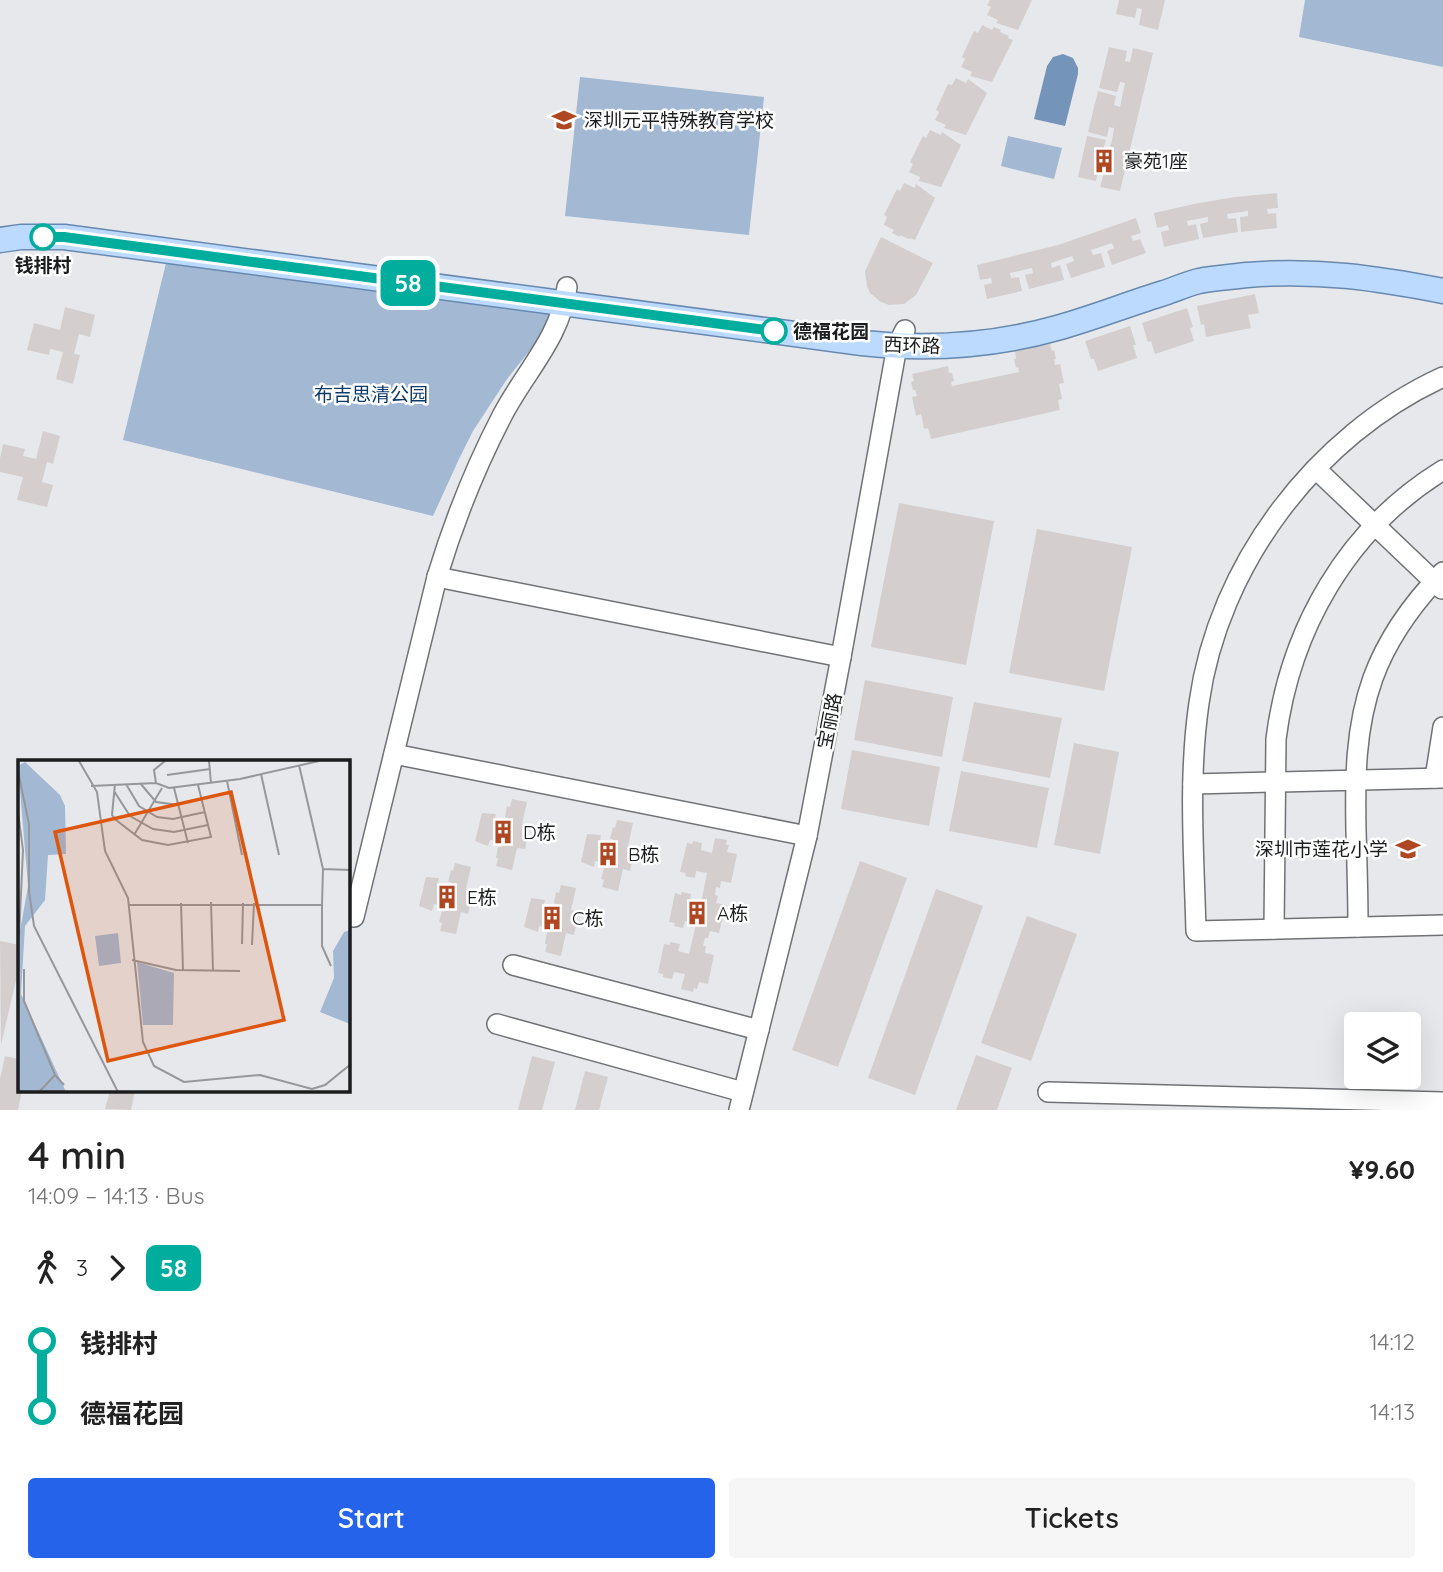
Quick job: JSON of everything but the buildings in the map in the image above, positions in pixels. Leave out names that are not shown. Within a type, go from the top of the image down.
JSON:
[{"type":"main road","name":"西环路","points":[[0,223],[65,220],[566,295]]},
{"type":"main road","name":"西环路","points":[[0,240],[64,237],[566,295],[901,338],[948,347],[1004,341],[1060,327],[1199,281],[1230,277],[1293,273],[1335,274],[1387,280],[1443,291]]},
{"type":"main road","name":"西环路","points":[[901,338],[1028,319],[1196,265],[1228,260],[1325,257],[1389,264],[1443,274]]},
{"type":"street","points":[[354,917],[437,577],[453,524],[483,452],[509,404],[551,338],[566,295]]},
{"type":"street","name":"宝丽路","points":[[741,1101],[807,836],[901,338]]},
{"type":"street","points":[[1443,377],[1395,403],[1332,453],[1278,514],[1255,548],[1220,621],[1208,660],[1195,729],[1193,783],[1196,931],[1443,925]]},
{"type":"street","points":[[1316,469],[1440,581],[1409,611],[1395,632],[1373,678],[1360,727],[1355,780],[1358,927]]},
{"type":"street","points":[[1274,929],[1276,739],[1279,713],[1297,649],[1325,590],[1343,562],[1375,525],[1412,491],[1443,470]]},
{"type":"street","points":[[437,577],[841,657]]},
{"type":"street","points":[[1193,783],[1439,778],[1443,727]]},
{"type":"street","points":[[394,754],[807,836]]},
{"type":"street","points":[[513,965],[759,1030]]},
{"type":"street","points":[[497,1024],[741,1101]]},
{"type":"street","points":[[1048,1092],[1443,1102]]},
{"type":"green space","points":[[1305,0],[1443,0],[1443,67],[1299,37]]},
{"type":"green space","points":[[580,77],[764,97],[749,235],[565,216]]},
{"type":"green space","points":[[1008,136],[1062,148],[1054,179],[1001,166]]},
{"type":"green space","name":"布吉思清公园","points":[[166,263],[551,311],[546,330],[507,379],[473,431],[433,516],[123,440]]},
{"type":"shaded area","points":[[1063,54],[1073,58],[1078,68],[1065,126],[1034,119],[1047,66],[1053,57]]},
{"type":"bus line","name":"58","points":[[43,237],[64,237],[774,331]]},
{"type":"place","name":"深圳元平特殊教育学校","points":[[564,120]]},
{"type":"place","name":"豪苑1座","points":[[1104,161]]},
{"type":"place","name":"钱排村","points":[[43,237]]},
{"type":"place","name":"德福花园","points":[[774,331]]},
{"type":"place","name":"D栋","points":[[503,832]]},
{"type":"place","name":"深圳市莲花小学","points":[[1408,849]]},
{"type":"place","name":"B栋","points":[[608,854]]},
{"type":"place","name":"E栋","points":[[447,897]]},
{"type":"place","name":"A栋","points":[[697,913]]},
{"type":"place","name":"C栋","points":[[552,918]]}]
